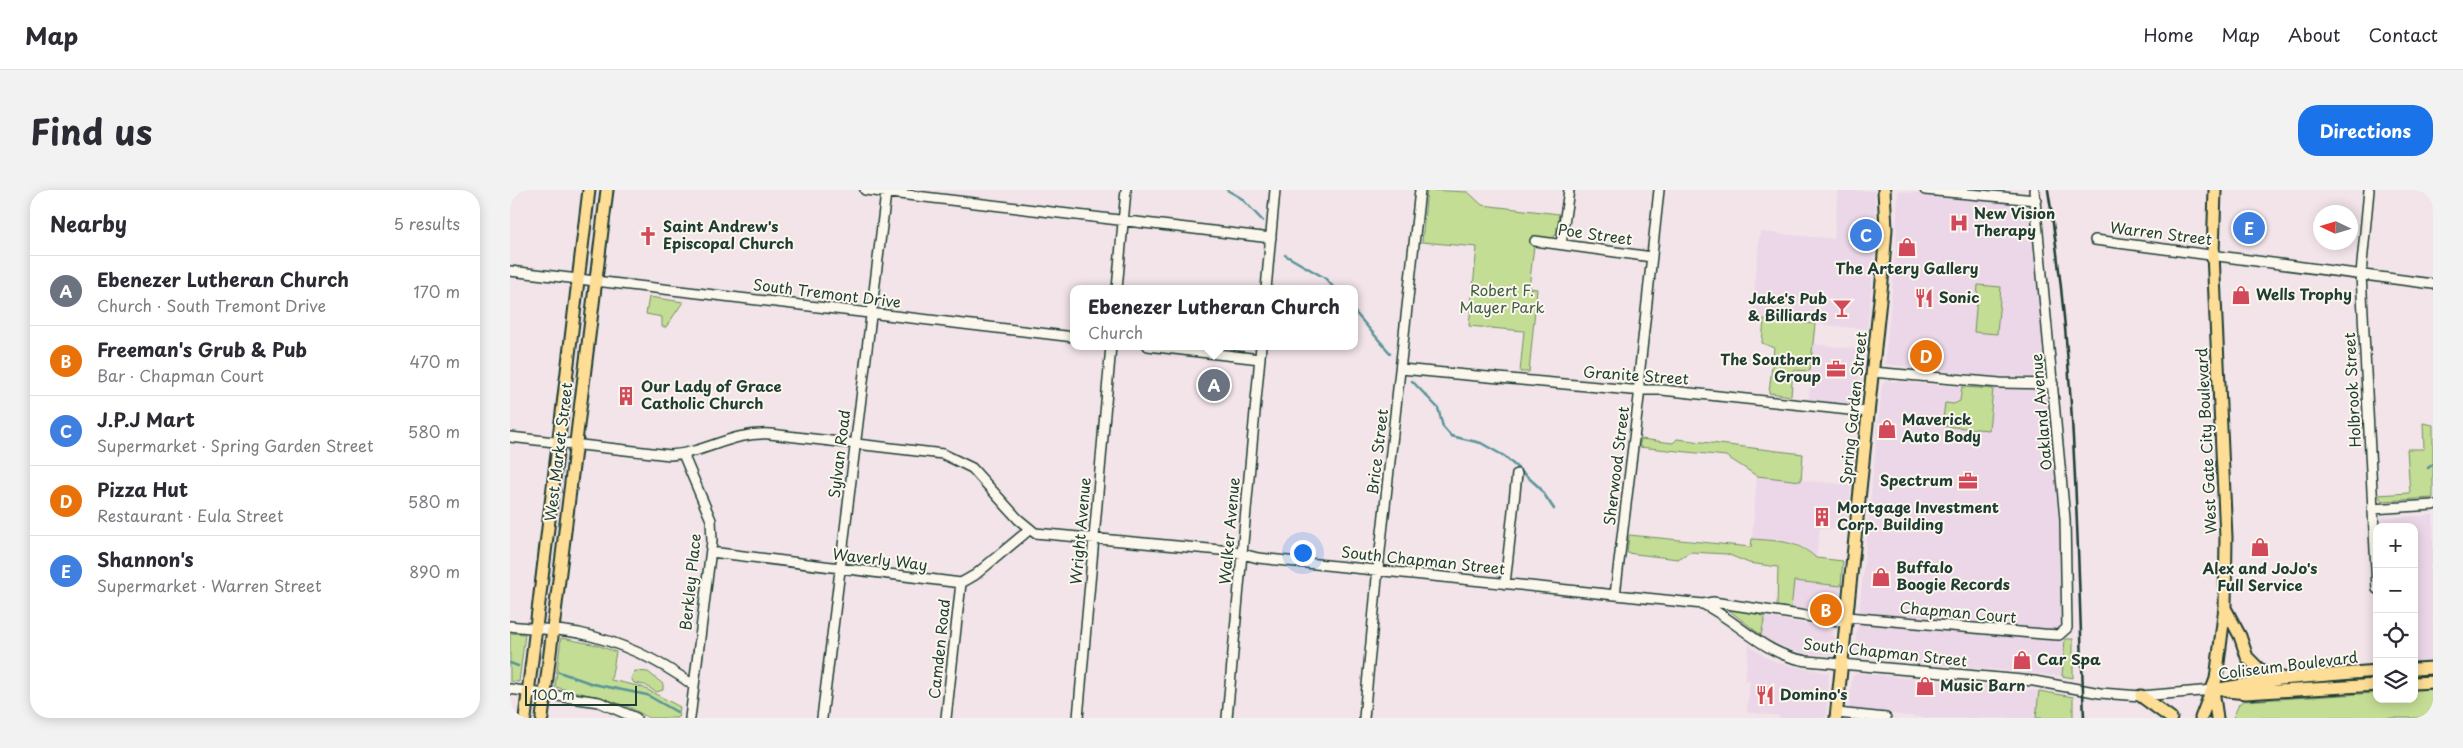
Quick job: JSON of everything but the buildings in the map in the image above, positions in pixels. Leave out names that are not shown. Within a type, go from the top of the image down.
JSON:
[{"type":"main road","name":"West Market Street","points":[[525,718],[589,190]]},
{"type":"main road","name":"West Market Street","points":[[542,718],[606,190]]},
{"type":"main road","name":"Spring Garden Street","points":[[1837,715],[1886,229],[1884,190]]},
{"type":"main road","name":"West Gate City Boulevard","points":[[2201,718],[2213,690],[2225,608],[2226,527],[2214,254],[2215,190]]},
{"type":"main road","points":[[2225,608],[2240,636],[2247,657],[2259,669],[2286,679]]},
{"type":"main road","points":[[2418,669],[2433,668]]},
{"type":"main road","name":"Coliseum Boulevard","points":[[2213,690],[2286,679],[2373,671]]},
{"type":"main road","points":[[2418,684],[2433,682]]},
{"type":"main road","name":"Coliseum Boulevard","points":[[2213,690],[2246,693],[2373,685]]},
{"type":"main road","name":"West Gate City Boulevard","points":[[2213,690],[2217,718]]},
{"type":"main road","points":[[2141,696],[2171,718]]},
{"type":"street","points":[[865,190],[1270,238]]},
{"type":"street","points":[[1117,285],[1126,190]]},
{"type":"street","points":[[1266,285],[1275,190]]},
{"type":"street","name":"Brice Street","points":[[1364,718],[1378,570],[1420,190]]},
{"type":"street","points":[[1561,244],[1569,190]]},
{"type":"street","name":"Sherwood Street","points":[[1615,595],[1639,389],[1659,190]]},
{"type":"street","points":[[1925,190],[2036,200]]},
{"type":"street","name":"Oakland Avenue","points":[[2034,190],[2067,552],[2068,622],[2066,632]]},
{"type":"street","name":"Holbrook Street","points":[[2369,190],[2361,274],[2376,568]]},
{"type":"street","name":"Sylvan Road","points":[[822,718],[886,193]]},
{"type":"street","name":"Warren Street","points":[[2095,240],[2433,284]]},
{"type":"street","name":"Poe Street","points":[[1535,241],[1652,257]]},
{"type":"street","name":"South Tremont Drive","points":[[510,271],[1070,337]]},
{"type":"street","name":"Wright Avenue","points":[[1078,718],[1111,350]]},
{"type":"street","points":[[1180,350],[1260,360]]},
{"type":"street","name":"Walker Avenue","points":[[1227,718],[1261,350]]},
{"type":"street","name":"Granite Street","points":[[1401,369],[1505,380],[1662,390],[1868,412]]},
{"type":"street","points":[[1872,372],[2000,383],[2052,384]]},
{"type":"street","points":[[510,437],[670,455],[682,454],[728,438],[751,433],[943,454],[972,468],[1029,530],[975,574],[961,583]]},
{"type":"street","name":"Berkley Place","points":[[682,454],[711,520],[710,552],[690,718]]},
{"type":"street","points":[[1506,584],[1517,474]]},
{"type":"street","points":[[2372,509],[2433,505]]},
{"type":"street","name":"South Chapman Street","points":[[1029,530],[1035,533],[1242,553],[1258,558],[1703,604],[1730,619],[1775,652],[1797,659],[2034,681],[2100,693],[2141,696],[2213,690]]},
{"type":"street","name":"Waverly Way","points":[[710,552],[961,583]]},
{"type":"street","name":"Camden Road","points":[[946,718],[961,583]]},
{"type":"street","name":"Chapman Court","points":[[1703,604],[1713,602],[1847,620],[2059,635],[2066,632]]},
{"type":"street","points":[[510,626],[577,633],[629,648],[659,663],[693,685]]},
{"type":"street","points":[[510,689],[599,702],[636,718]]},
{"type":"street","points":[[1837,715],[1886,718]]},
{"type":"shaded area","points":[[1838,190],[1875,191],[1876,240],[1867,329],[1752,318],[1760,232],[1834,239]]},
{"type":"shaded area","points":[[1898,191],[2030,206],[2047,371],[2045,375],[2041,377],[1993,376],[1885,364],[1896,250]]},
{"type":"shaded area","points":[[1813,344],[1864,350],[1857,405],[1809,400]]},
{"type":"shaded area","points":[[1886,381],[1962,387],[1960,401],[1954,404],[1943,426],[1988,430],[1993,389],[2043,391],[2049,395],[2060,533],[2064,623],[2056,632],[1859,614],[1882,385]]},
{"type":"shaded area","points":[[1757,476],[1851,485],[1847,530],[1820,528],[1816,558],[1806,548],[1794,543],[1752,539]]},
{"type":"shaded area","points":[[2433,515],[2433,564],[2430,564],[2431,577],[2433,576],[2433,660],[2418,661],[2418,523],[2383,523],[2382,518]]},
{"type":"shaded area","points":[[1794,581],[1841,586],[1838,613],[1791,609]]},
{"type":"shaded area","points":[[1765,617],[1819,626],[1832,632],[1835,639],[1833,653],[1831,655],[1799,652],[1773,643],[1761,635]]},
{"type":"shaded area","points":[[1858,620],[2065,639],[2062,676],[1857,657],[1854,654]]},
{"type":"shaded area","points":[[1749,645],[1767,658],[1782,664],[1829,673],[1826,718],[1779,718],[1779,716],[1747,712],[1750,681],[1745,680]]},
{"type":"shaded area","points":[[1857,673],[2039,691],[2036,718],[1928,718],[1849,709],[1852,677]]},
{"type":"green space","name":"Robert F. Mayer Park","points":[[1427,190],[1468,192],[1482,205],[1559,214],[1556,235],[1550,239],[1535,237],[1529,288],[1537,289],[1529,372],[1520,372],[1524,331],[1469,326],[1477,247],[1422,242]]},
{"type":"green space","points":[[1978,285],[2001,287],[1997,334],[1974,332]]},
{"type":"green space","points":[[649,297],[683,302],[666,327],[662,327],[662,317],[646,314]]},
{"type":"green space","points":[[1764,319],[1815,324],[1810,371],[1793,370],[1791,396],[1769,393],[1774,348],[1762,343]]},
{"type":"green space","points":[[1962,387],[1993,389],[1989,430],[1942,426],[1945,403],[1954,404],[1960,401]]},
{"type":"green space","points":[[2423,423],[2433,425],[2433,498],[2382,501],[2378,495],[2410,493],[2407,449],[2424,449]]},
{"type":"green space","points":[[1641,439],[1673,443],[1677,439],[1803,454],[1801,481],[1757,476],[1726,456],[1639,447]]},
{"type":"green space","points":[[1629,535],[1751,547],[1752,539],[1786,542],[1802,548],[1816,558],[1843,561],[1841,586],[1794,581],[1791,609],[1777,607],[1778,567],[1749,563],[1727,554],[1690,552],[1678,559],[1627,553]]},
{"type":"green space","points":[[1730,609],[1752,612],[1765,617],[1761,635],[1730,611]]},
{"type":"green space","points":[[510,633],[525,634],[519,682],[510,681]]},
{"type":"green space","points":[[561,638],[597,645],[616,652],[611,680],[642,687],[680,707],[678,718],[649,718],[629,707],[602,698],[555,687]]},
{"type":"green space","points":[[2065,639],[2073,639],[2073,678],[2062,676]]},
{"type":"green space","points":[[635,671],[648,672],[663,684],[663,690],[656,692],[645,685],[634,683],[631,678]]},
{"type":"green space","points":[[2433,689],[2433,718],[2233,718],[2239,704],[2243,701],[2373,693],[2373,703],[2418,703],[2418,690]]},
{"type":"green space","points":[[2039,691],[2073,697],[2073,718],[2036,718]]},
{"type":"waterway","points":[[1227,190],[1241,198],[1263,221]]},
{"type":"waterway","points":[[1285,255],[1325,278],[1331,285]]},
{"type":"waterway","points":[[1358,316],[1390,353]]},
{"type":"waterway","points":[[1412,381],[1438,408],[1443,427],[1451,436],[1481,443],[1504,456],[1540,488],[1554,509]]},
{"type":"waterway","points":[[2428,468],[2433,464]]},
{"type":"waterway","points":[[510,663],[518,666]]},
{"type":"waterway","points":[[559,672],[593,684],[647,695],[677,712]]},
{"type":"railway","points":[[2048,190],[2057,255],[2070,387],[2084,718]]},
{"type":"place","name":"New Vision Therapy","points":[[1959,223]]},
{"type":"place","name":"Shannon's","points":[[2249,228]]},
{"type":"place","name":"J.P.J Mart","points":[[1866,235]]},
{"type":"place","name":"Saint Andrew's Episcopal Church","points":[[648,236]]},
{"type":"place","name":"The Artery Gallery","points":[[1907,247]]},
{"type":"place","name":"Wells Trophy","points":[[2241,295]]},
{"type":"place","name":"Sonic","points":[[1924,298]]},
{"type":"place","name":"Jake's Pub & Billiards","points":[[1842,308]]},
{"type":"place","name":"Pizza Hut","points":[[1926,356]]},
{"type":"place","name":"The Southern Group","points":[[1836,369]]},
{"type":"place","name":"Ebenezer Lutheran Church","points":[[1214,385]]},
{"type":"place","name":"Our Lady of Grace Catholic Church","points":[[626,396]]},
{"type":"place","name":"Maverick Auto Body","points":[[1887,429]]},
{"type":"place","name":"Spectrum","points":[[1968,481]]},
{"type":"place","name":"Mortgage Investment Corp. Building","points":[[1822,517]]},
{"type":"place","name":"Alex and JoJo's Full Service","points":[[2260,547]]},
{"type":"place","name":"Buffalo Boogie Records","points":[[1881,577]]},
{"type":"place","name":"Freeman's Grub & Pub","points":[[1826,610]]},
{"type":"place","name":"Car Spa","points":[[2022,660]]},
{"type":"place","name":"Music Barn","points":[[1925,686]]},
{"type":"place","name":"Domino's","points":[[1765,695]]}]
